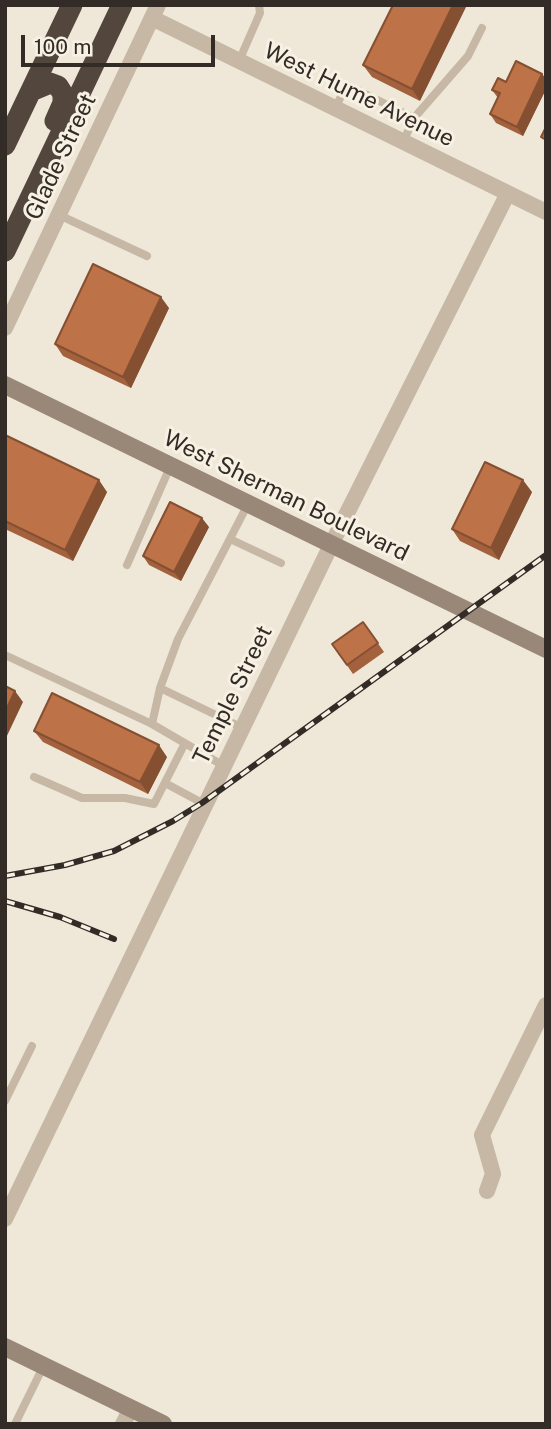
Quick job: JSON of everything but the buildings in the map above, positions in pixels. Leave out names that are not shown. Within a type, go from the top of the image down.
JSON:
[{"type":"highway","points":[[5,145],[72,5]]},
{"type":"highway","points":[[5,251],[122,5]]},
{"type":"highway","points":[[5,226],[63,103],[63,94],[58,86],[50,82],[31,91]]},
{"type":"main road","name":"West Sherman Boulevard","points":[[5,385],[546,649]]},
{"type":"main road","points":[[5,1347],[44,1366],[127,1416],[163,1424]]},
{"type":"street","name":"West Hume Avenue","points":[[155,12],[239,61],[546,212]]},
{"type":"street","name":"Glade Street","points":[[5,328],[155,12]]},
{"type":"street","name":"Temple Street","points":[[5,1219],[331,545],[507,195]]},
{"type":"street","points":[[487,1191],[492,1174],[482,1135],[544,1011]]},
{"type":"lane","points":[[239,61],[260,13],[259,5]]},
{"type":"lane","points":[[403,142],[414,118],[468,56],[482,28]]},
{"type":"lane","points":[[335,108],[346,85],[414,118]]},
{"type":"lane","points":[[59,215],[147,256]]},
{"type":"lane","points":[[127,565],[170,467]]},
{"type":"lane","points":[[152,724],[160,688],[178,639],[248,504]]},
{"type":"lane","points":[[230,539],[281,564]]},
{"type":"lane","points":[[5,655],[152,724],[224,766]]},
{"type":"lane","points":[[160,688],[243,728]]},
{"type":"lane","points":[[34,777],[82,798],[125,798],[154,804],[185,743]]},
{"type":"lane","points":[[165,783],[206,805]]},
{"type":"lane","points":[[5,1101],[32,1046]]},
{"type":"lane","points":[[15,1424],[44,1366]]},
{"type":"railway","points":[[5,876],[65,865],[114,851],[173,821],[202,803],[546,555]]},
{"type":"railway","points":[[5,901],[60,917],[114,939]]}]
